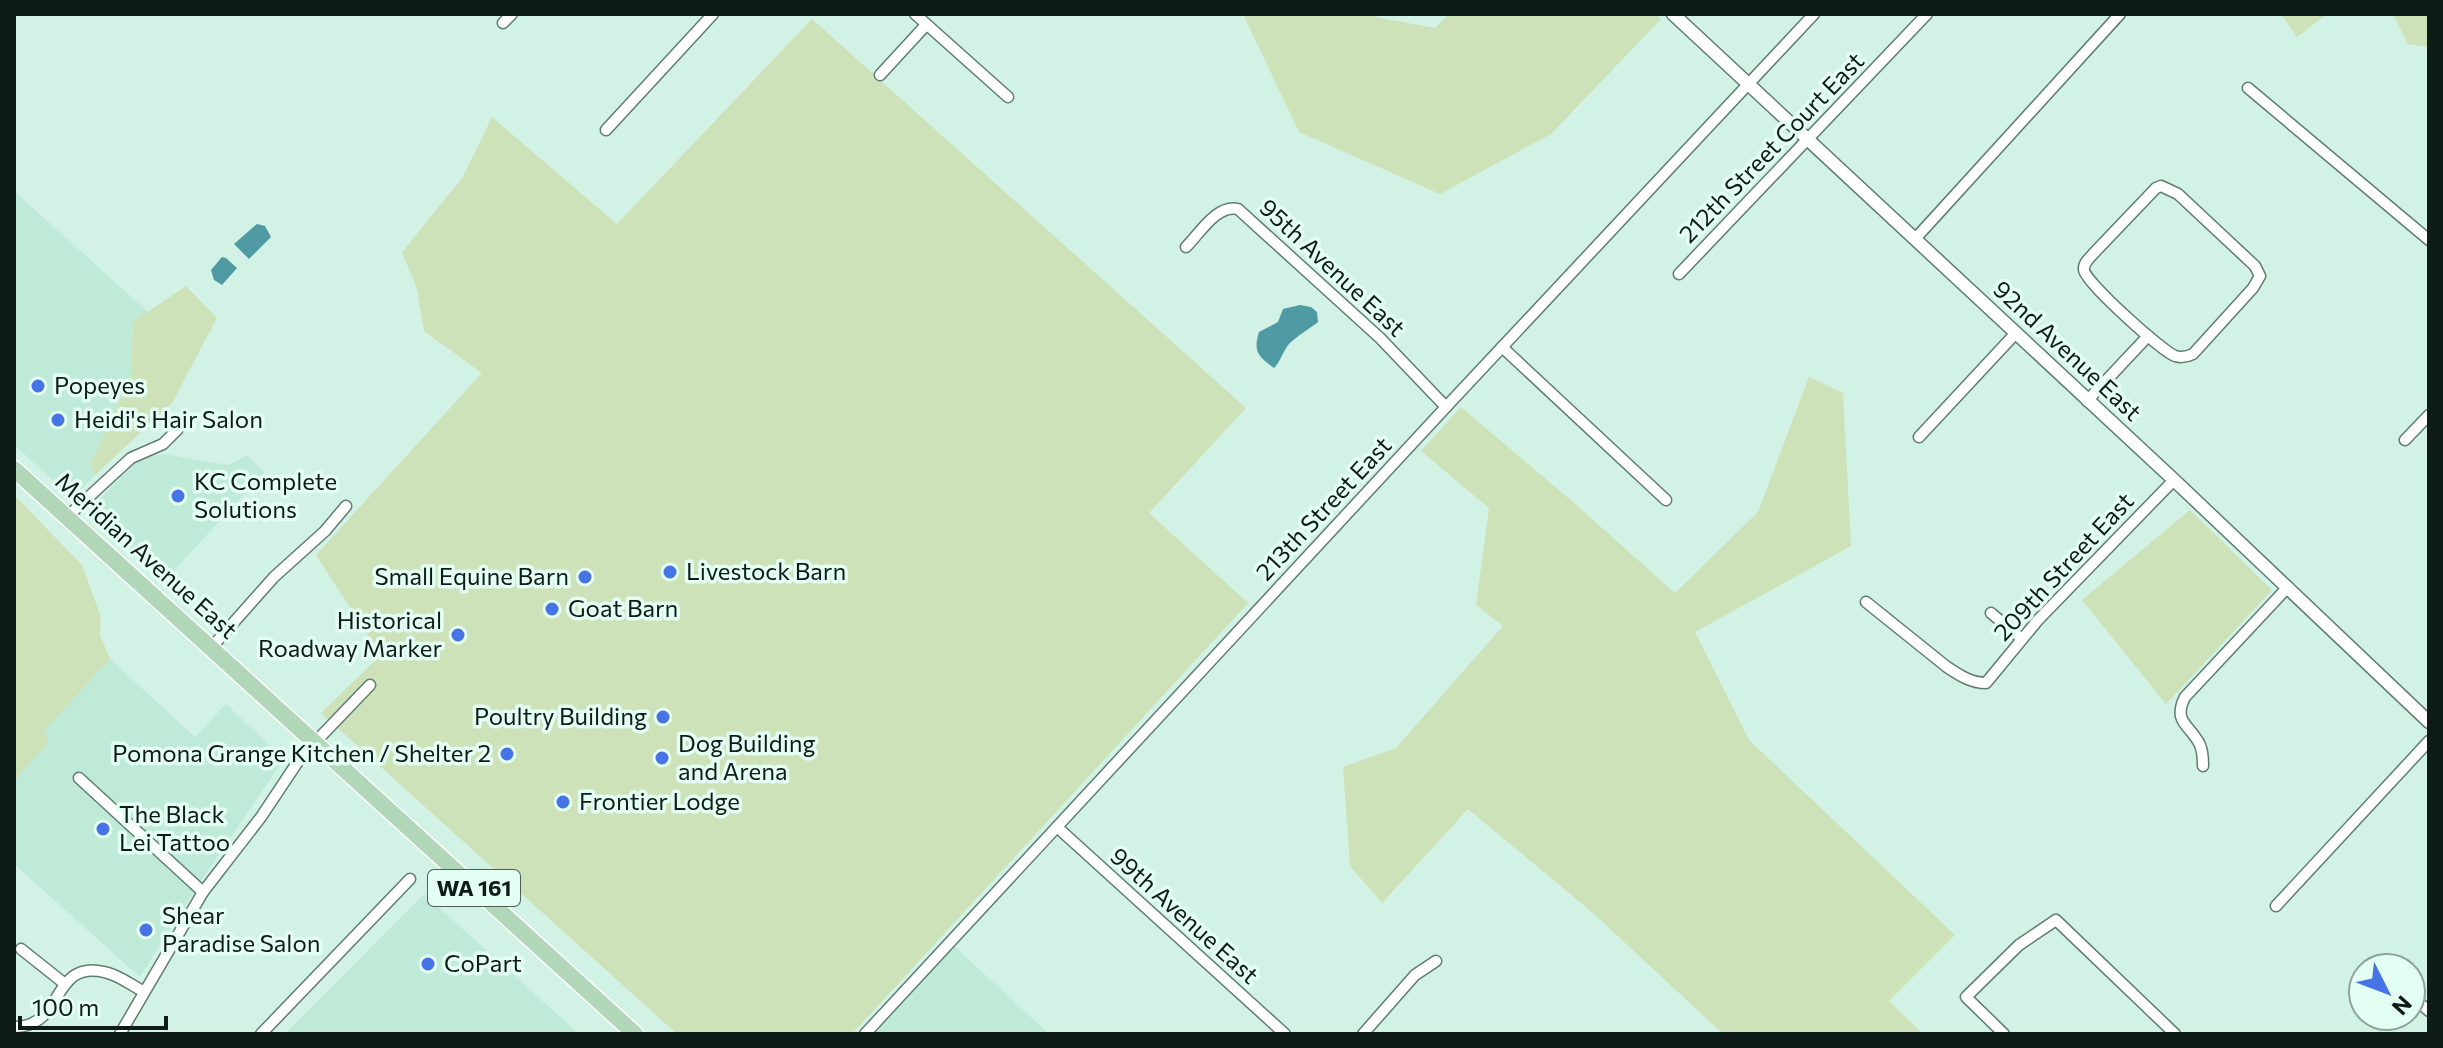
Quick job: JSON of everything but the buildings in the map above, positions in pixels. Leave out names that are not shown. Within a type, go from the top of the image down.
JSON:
[{"type":"main road","name":"Meridian Avenue East","points":[[14,469],[635,1034]]},
{"type":"street","points":[[503,23],[512,14]]},
{"type":"street","points":[[606,130],[713,14]]},
{"type":"street","points":[[915,14],[1008,97]]},
{"type":"street","name":"92nd Avenue East","points":[[1673,14],[2429,722]]},
{"type":"street","name":"213th Street East","points":[[865,1034],[1814,14]]},
{"type":"street","name":"212th Street Court East","points":[[1679,274],[1927,14]]},
{"type":"street","points":[[1915,239],[2120,14]]},
{"type":"street","points":[[880,75],[926,25]]},
{"type":"street","points":[[2248,88],[2429,240]]},
{"type":"street","points":[[2161,186],[2178,194],[2255,266],[2260,276],[2253,288],[2193,354],[2174,356],[2148,336],[2086,278],[2084,268],[2093,254],[2161,186]]},
{"type":"street","name":"95th Avenue East","points":[[1186,247],[1220,211],[1234,207],[1238,209],[1380,338],[1446,407]]},
{"type":"street","points":[[1919,437],[2015,334]]},
{"type":"street","points":[[2087,401],[2148,336]]},
{"type":"street","points":[[1502,347],[1666,500]]},
{"type":"street","points":[[2405,440],[2429,415]]},
{"type":"street","points":[[67,517],[124,464],[163,444],[178,429]]},
{"type":"street","name":"209th Street East","points":[[1866,602],[1961,677],[1986,683],[2022,639],[2174,480]]},
{"type":"street","points":[[211,648],[274,577],[325,531],[346,506]]},
{"type":"street","points":[[2203,766],[2201,747],[2180,715],[2185,697],[2288,587]]},
{"type":"street","points":[[1991,613],[2022,639]]},
{"type":"street","points":[[120,1034],[203,892],[261,817],[313,742],[370,685]]},
{"type":"street","points":[[2276,906],[2429,741]]},
{"type":"street","points":[[79,778],[203,892]]},
{"type":"street","name":"99th Avenue East","points":[[1057,827],[1285,1034]]},
{"type":"street","points":[[261,1034],[410,879]]},
{"type":"street","points":[[2004,1034],[1966,997],[2019,945],[2056,920],[2175,1034]]},
{"type":"street","points":[[21,949],[65,984]]},
{"type":"street","points":[[1363,1034],[1415,975],[1436,961]]},
{"type":"street","points":[[14,1027],[36,1022],[65,984],[87,971],[103,971],[143,991]]},
{"type":"shaded area","points":[[1243,14],[1374,14],[1375,17],[1435,28],[1449,14],[1655,14],[1661,19],[1551,134],[1440,194],[1299,132]]},
{"type":"shaded area","points":[[2281,14],[2327,14],[2297,37]]},
{"type":"shaded area","points":[[2393,14],[2429,14],[2429,47],[2408,44]]},
{"type":"shaded area","points":[[812,19],[1246,408],[1149,513],[1248,603],[852,1034],[677,1034],[321,713],[381,655],[316,555],[482,373],[424,331],[417,289],[402,252],[463,177],[492,117],[617,224]]},
{"type":"shaded area","points":[[14,191],[148,312],[133,322],[131,376],[91,463],[94,476],[73,498],[14,445]]},
{"type":"shaded area","points":[[186,286],[217,318],[172,403],[94,476],[91,463],[131,376],[133,322]]},
{"type":"shaded area","points":[[1809,377],[1843,393],[1851,546],[1695,632],[1749,740],[1955,935],[1889,1001],[1923,1034],[1723,1034],[1593,913],[1468,809],[1382,903],[1350,866],[1343,767],[1396,748],[1503,626],[1476,605],[1489,508],[1421,451],[1461,407],[1675,593],[1758,512]]},
{"type":"shaded area","points":[[163,454],[228,465],[248,455],[264,473],[165,580],[88,511],[135,463],[145,457]]},
{"type":"shaded area","points":[[14,495],[82,565],[101,617],[100,635],[110,659],[44,731],[49,742],[14,781]]},
{"type":"shaded area","points":[[2190,510],[2272,590],[2166,704],[2082,600]]},
{"type":"shaded area","points":[[110,659],[195,737],[226,704],[284,759],[140,977],[14,864],[14,781],[48,742],[44,731]]},
{"type":"shaded area","name":"CoPart","points":[[424,894],[579,1034],[285,1034]]},
{"type":"shaded area","points":[[954,946],[1049,1034],[871,1034]]},
{"type":"water","points":[[257,224],[265,226],[271,237],[249,259],[234,244]]},
{"type":"water","points":[[222,257],[237,268],[222,285],[214,280],[211,270]]},
{"type":"water","points":[[1300,305],[1317,312],[1318,322],[1289,344],[1274,368],[1258,353],[1259,332],[1278,322],[1283,309]]},
{"type":"place","name":"Popeyes","points":[[38,386]]},
{"type":"place","name":"Heidi's Hair Salon","points":[[58,420]]},
{"type":"place","name":"KC Complete Solutions","points":[[178,496]]},
{"type":"place","name":"Livestock Barn","points":[[670,572]]},
{"type":"place","name":"Small Equine Barn","points":[[585,577]]},
{"type":"place","name":"Goat Barn","points":[[552,609]]},
{"type":"place","name":"Historical Roadway Marker","points":[[458,635]]},
{"type":"place","name":"Poultry Building","points":[[663,717]]},
{"type":"place","name":"Pomona Grange Kitchen / Shelter 2","points":[[507,754]]},
{"type":"place","name":"Dog Building and Arena","points":[[662,758]]},
{"type":"place","name":"Frontier Lodge","points":[[563,802]]},
{"type":"place","name":"The Black Lei Tattoo","points":[[103,829]]},
{"type":"place","name":"Shear Paradise Salon","points":[[146,930]]},
{"type":"place","name":"CoPart","points":[[428,964]]}]
